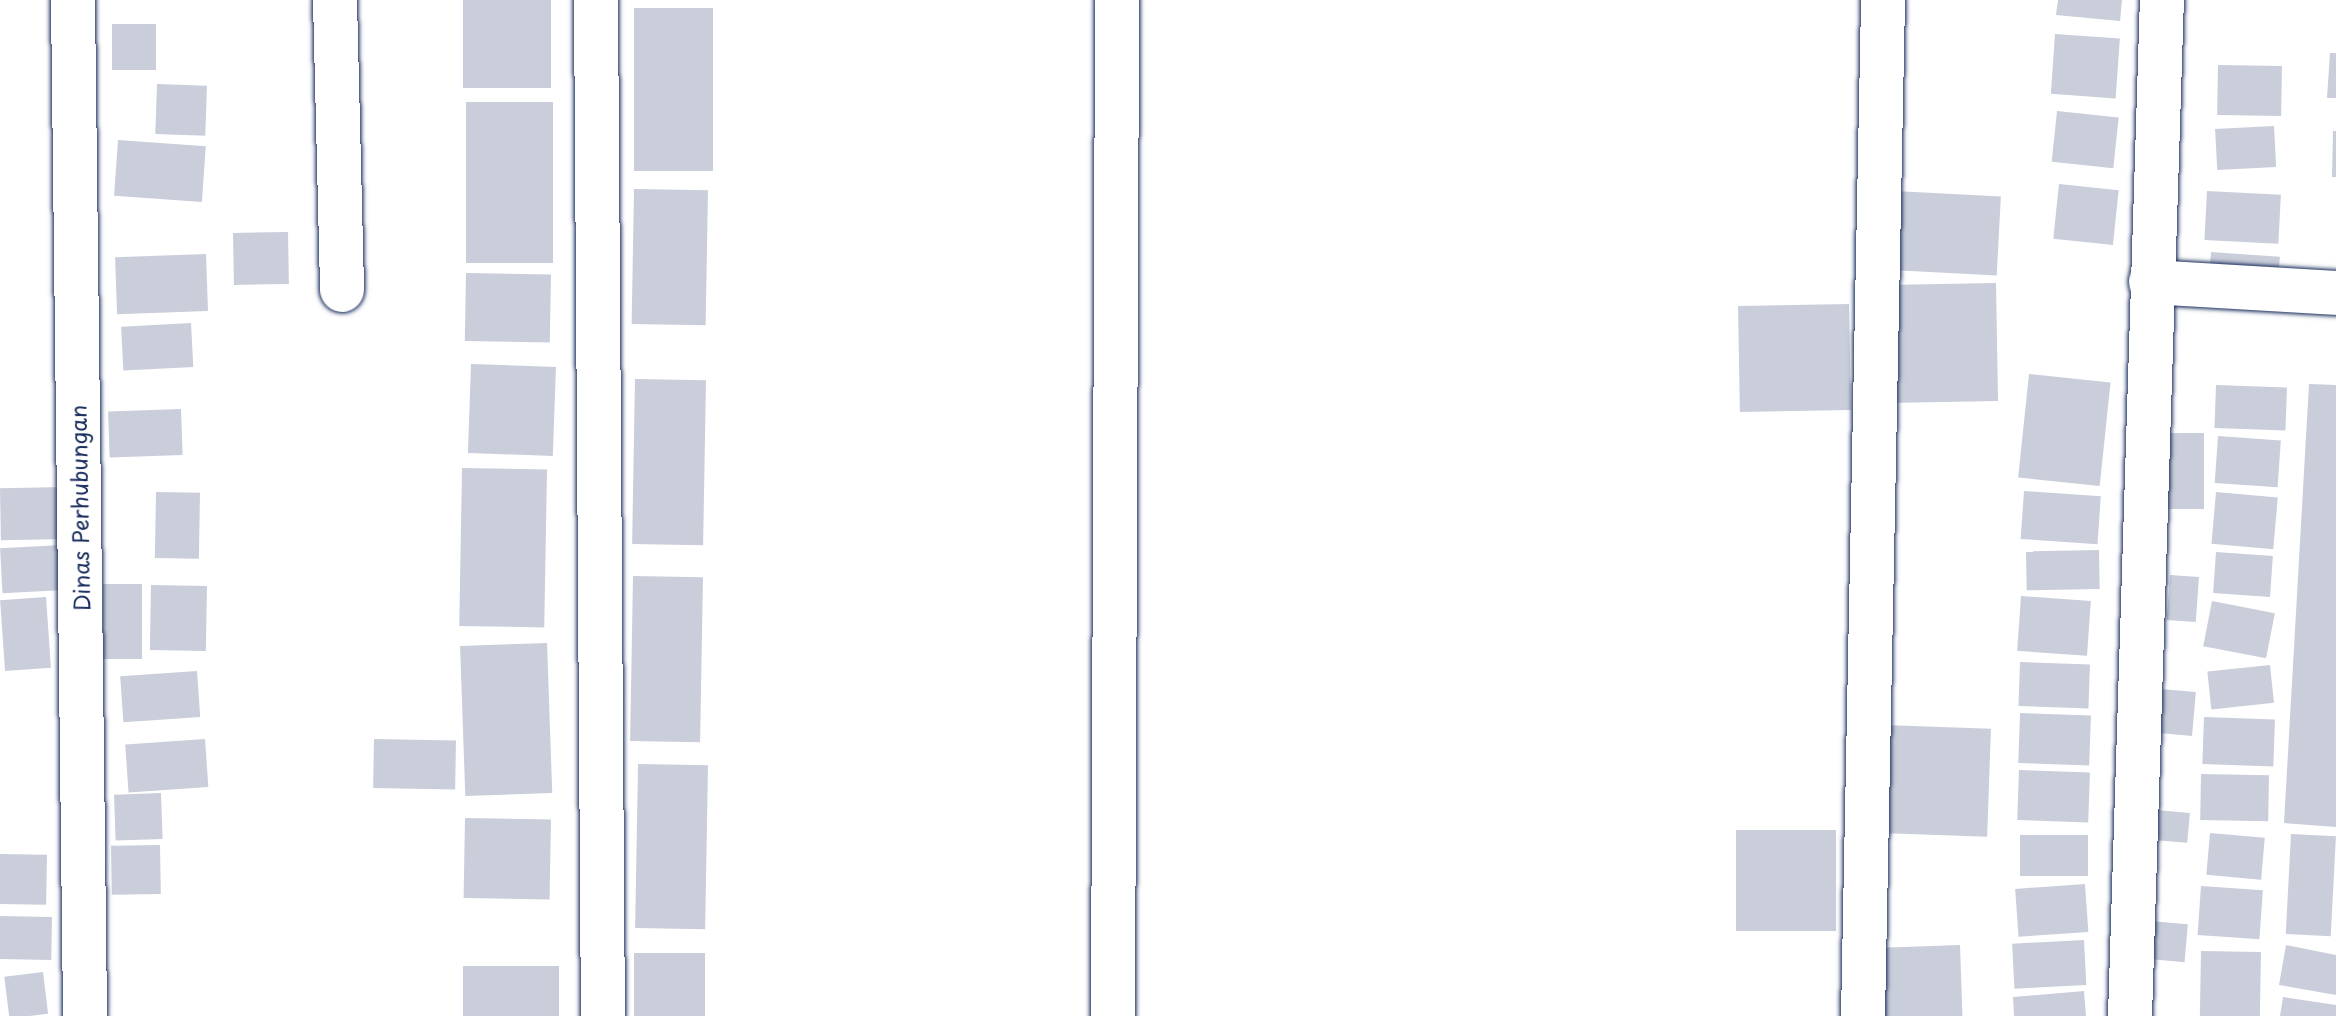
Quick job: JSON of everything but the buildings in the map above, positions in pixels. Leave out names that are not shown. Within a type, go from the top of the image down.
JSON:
[{"type":"street","name":"Dinas Perhubungan","points":[[73,0],[85,1016]]},
{"type":"street","points":[[335,0],[342,290]]},
{"type":"street","points":[[596,0],[603,1016]]},
{"type":"street","points":[[1113,1016],[1117,0]]},
{"type":"street","points":[[1863,1016],[1883,0]]},
{"type":"street","points":[[2130,1016],[2162,0]]},
{"type":"street","points":[[2151,282],[2336,293]]}]
